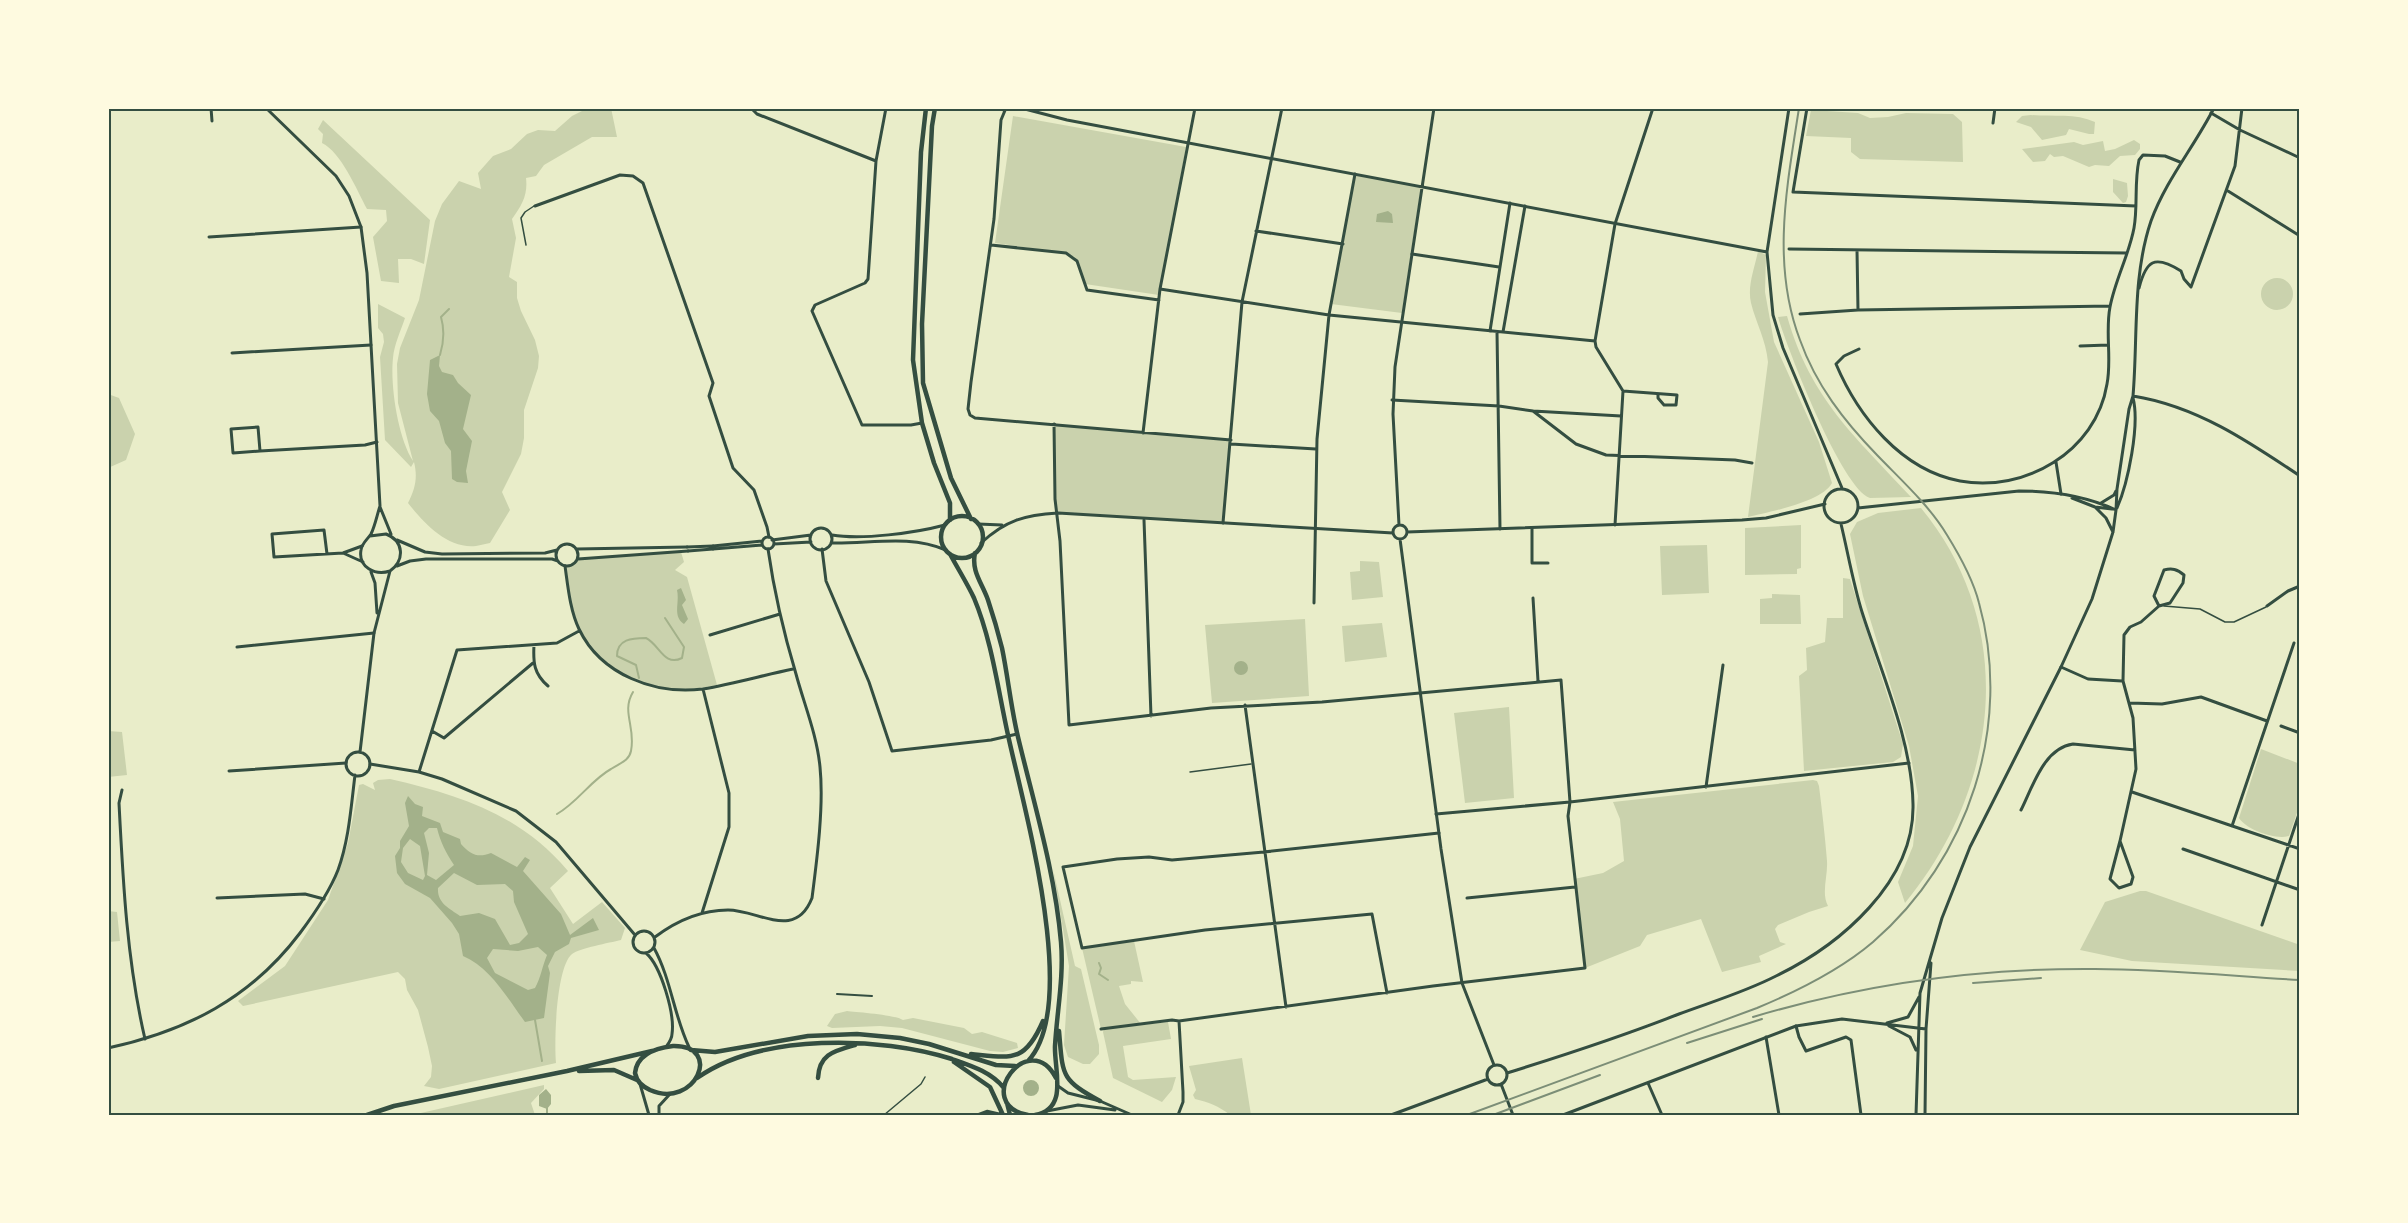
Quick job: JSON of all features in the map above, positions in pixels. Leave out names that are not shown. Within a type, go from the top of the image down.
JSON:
[{"type":"highway","points":[[926,108],[921,152],[913,360],[922,423],[934,463],[950,503],[950,520]]},
{"type":"highway","points":[[935,108],[924,266],[921,336],[923,383],[951,478],[971,519]]},
{"type":"highway","points":[[372,1114],[394,1106],[677,1046],[690,1050],[725,1051],[783,1039],[839,1034],[900,1038],[966,1054],[996,1065],[1015,1066],[1028,1061],[1040,1044],[1046,1016],[1050,972],[1048,932],[1033,844],[990,650],[977,610],[941,538],[945,525],[960,516],[971,519],[978,524],[981,530],[981,543],[975,553],[973,564],[987,598],[1001,646],[1017,734],[1044,841],[1058,913],[1062,957],[1055,1059],[1058,1083],[1055,1101],[1046,1111],[1038,1115]]},
{"type":"highway","points":[[948,552],[960,558],[975,553]]},
{"type":"highway","points":[[966,1054],[1006,1057],[1024,1052],[1035,1041],[1046,1016]]},
{"type":"highway","points":[[1058,1023],[1067,1079],[1075,1087],[1100,1101]]},
{"type":"highway","points":[[818,1078],[818,1067],[827,1056],[864,1043]]},
{"type":"highway","points":[[567,1071],[614,1070],[638,1081],[654,1092],[670,1094],[687,1088],[697,1078],[728,1061],[811,1044],[864,1043],[899,1047],[946,1057],[986,1072],[1004,1088]]},
{"type":"highway","points":[[690,1050],[698,1057],[700,1063],[697,1078]]},
{"type":"highway","points":[[638,1081],[635,1070],[637,1064],[652,1051]]},
{"type":"highway","points":[[946,1057],[990,1087],[1001,1115]]},
{"type":"highway","points":[[1028,1061],[1046,1066],[1058,1083]]},
{"type":"highway","points":[[1010,1115],[1004,1088],[1008,1074],[1015,1066]]},
{"type":"highway","points":[[1007,1100],[1017,1112],[1028,1115]]},
{"type":"highway","points":[[979,1115],[987,1112],[1001,1115]]},
{"type":"street","points":[[211,108],[212,122]]},
{"type":"street","points":[[266,108],[336,176],[349,196],[361,227],[368,273],[380,506],[392,536],[401,551],[399,562],[390,571],[379,573],[368,569]]},
{"type":"street","points":[[751,108],[757,114],[876,161]]},
{"type":"street","points":[[886,108],[876,161],[868,279],[865,283],[815,304],[812,311],[862,425],[922,423]]},
{"type":"street","points":[[993,108],[1005,109],[1001,120],[991,245],[968,409],[970,415],[975,418],[1316,449]]},
{"type":"street","points":[[1021,108],[1067,120],[1767,252]]},
{"type":"street","points":[[1143,433],[1160,289],[1196,108]]},
{"type":"street","points":[[1223,523],[1242,302],[1282,108]]},
{"type":"street","points":[[1399,525],[1392,400],[1401,322],[1434,108]]},
{"type":"street","points":[[1615,525],[1623,391],[1596,347],[1595,341],[1615,224],[1653,108]]},
{"type":"street","points":[[1789,108],[1767,252],[1773,315],[1784,348],[1842,488],[1856,496],[1858,508],[1856,515],[1841,524],[1832,521],[1825,512],[1825,504],[1829,493],[1842,488]]},
{"type":"street","points":[[1807,108],[1794,192],[2136,206]]},
{"type":"street","points":[[1993,123],[1995,108]]},
{"type":"street","points":[[1883,1023],[1908,1017],[1915,1007],[1959,871],[2061,667],[2092,599],[2113,532],[2117,489],[2133,396],[2142,257],[2151,222],[2180,162],[2214,108]]},
{"type":"street","points":[[2138,293],[2145,269],[2160,261],[2181,270],[2184,279],[2191,287],[2228,191],[2235,166],[2242,108]]},
{"type":"street","points":[[2211,113],[2240,130],[2300,158]]},
{"type":"street","points":[[1859,350],[1844,356],[1836,364],[1846,387],[1876,429],[1897,451],[1918,466],[1945,478],[1992,483],[2029,475],[2056,462],[2085,433],[2103,401],[2108,383],[2110,306],[2133,231],[2138,164],[2141,158],[2154,154],[2180,162]]},
{"type":"street","points":[[1314,603],[1316,449],[1329,315],[1355,174]]},
{"type":"street","points":[[535,206],[620,175],[633,176],[644,183],[713,382],[710,396],[734,468],[754,490],[774,544]]},
{"type":"street","points":[[2228,191],[2300,236]]},
{"type":"street","points":[[1490,331],[1510,203]]},
{"type":"street","points":[[1503,332],[1525,206]]},
{"type":"street","points":[[209,237],[361,227]]},
{"type":"street","points":[[1256,231],[1343,244]]},
{"type":"street","points":[[991,245],[1066,253],[1077,261],[1087,290],[1159,300]]},
{"type":"street","points":[[1789,249],[2127,252]]},
{"type":"street","points":[[1857,250],[1858,310]]},
{"type":"street","points":[[1411,254],[1499,267]]},
{"type":"street","points":[[1160,289],[1329,315],[1595,341]]},
{"type":"street","points":[[1800,314],[1858,310],[2110,306]]},
{"type":"street","points":[[1497,332],[1500,529]]},
{"type":"street","points":[[232,353],[370,345]]},
{"type":"street","points":[[2080,346],[2108,345]]},
{"type":"street","points":[[1623,391],[1677,394],[1676,405],[1664,405],[1658,398],[1658,394]]},
{"type":"street","points":[[2133,396],[2185,410],[2235,433],[2300,476]]},
{"type":"street","points":[[2116,510],[2124,492],[2135,422],[2136,409],[2133,396]]},
{"type":"street","points":[[1392,400],[1621,416]]},
{"type":"street","points":[[1533,411],[1576,444],[1606,455],[1735,460],[1752,463]]},
{"type":"street","points":[[1054,424],[1055,499],[1058,513],[1069,725],[1245,705],[1322,702],[1421,694],[1453,688],[1561,680],[1570,802],[1568,816],[1585,968],[1462,982],[1179,1021],[1101,1029]]},
{"type":"street","points":[[260,451],[258,427],[231,429],[233,453],[365,445],[377,442]]},
{"type":"street","points":[[2056,462],[2061,494]]},
{"type":"street","points":[[2101,503],[2114,495],[2117,489]]},
{"type":"street","points":[[1858,508],[2019,491],[2041,491],[2101,503],[2116,510]]},
{"type":"street","points":[[2061,494],[2095,507],[2116,510]]},
{"type":"street","points":[[1407,532],[1742,520],[1766,518],[1825,504]]},
{"type":"street","points":[[327,554],[324,530],[272,534],[274,557],[327,554],[343,553],[362,546],[370,536],[380,506]]},
{"type":"street","points":[[2095,507],[2106,518],[2113,532]]},
{"type":"street","points":[[981,543],[1003,525],[1033,514],[1058,513],[1393,533]]},
{"type":"street","points":[[1144,519],[1151,716]]},
{"type":"street","points":[[978,524],[1003,525]]},
{"type":"street","points":[[1507,1073],[1635,1031],[1761,984],[1792,968],[1841,934],[1881,895],[1896,872],[1912,829],[1914,806],[1909,763],[1861,609],[1841,524]]},
{"type":"street","points":[[945,525],[927,530],[846,538],[832,535],[828,530],[822,528],[815,530],[811,542],[815,548],[822,549],[831,543],[913,541],[933,544],[948,552]]},
{"type":"street","points":[[1399,525],[1403,526],[1407,532]]},
{"type":"street","points":[[1399,525],[1395,527],[1394,537],[1400,539],[1406,536],[1407,532]]},
{"type":"street","points":[[1532,528],[1532,563],[1548,563]]},
{"type":"street","points":[[370,536],[381,533],[392,536]]},
{"type":"street","points":[[395,567],[410,561],[426,559],[552,559],[565,566],[573,565],[578,560],[762,543],[770,538],[812,535]]},
{"type":"street","points":[[831,543],[832,535]]},
{"type":"street","points":[[1400,539],[1436,814],[1462,982],[1494,1065]]},
{"type":"street","points":[[396,540],[425,552],[442,554],[534,553],[557,550],[567,544],[577,549],[688,549]]},
{"type":"street","points":[[768,549],[774,544],[811,542]]},
{"type":"street","points":[[655,937],[681,921],[702,914],[728,910],[754,914],[772,922],[800,918],[808,909],[812,898],[821,795],[820,766],[807,709],[794,669],[768,549],[762,543]]},
{"type":"street","points":[[362,546],[363,562]]},
{"type":"street","points":[[577,549],[578,560]]},
{"type":"street","points":[[822,549],[826,581],[869,682],[892,751],[953,745],[1017,734]]},
{"type":"street","points":[[557,550],[558,561]]},
{"type":"street","points":[[343,553],[363,562],[368,569],[375,583],[377,617]]},
{"type":"street","points":[[565,566],[572,613],[579,630],[596,653],[610,666],[649,687],[703,689],[794,669]]},
{"type":"street","points":[[2120,841],[2133,877],[2131,884],[2119,888],[2110,879],[2136,769],[2136,750],[2123,681],[2124,635],[2130,627],[2140,622],[2159,606],[2170,603],[2183,583],[2184,574],[2179,570],[2170,568],[2164,570],[2160,575],[2154,596],[2159,606]]},
{"type":"street","points":[[360,752],[374,633],[390,571]]},
{"type":"street","points":[[2267,606],[2288,591],[2300,586]]},
{"type":"street","points":[[1533,598],[1538,681]]},
{"type":"street","points":[[710,635],[781,613]]},
{"type":"street","points":[[419,772],[458,650],[557,643],[579,630]]},
{"type":"street","points":[[237,647],[374,633]]},
{"type":"street","points":[[2232,826],[2294,642]]},
{"type":"street","points":[[534,645],[533,663],[539,678],[548,686]]},
{"type":"street","points":[[432,731],[444,738],[533,663]]},
{"type":"street","points":[[1706,787],[1724,665]]},
{"type":"street","points":[[2061,667],[2088,679],[2123,681]]},
{"type":"street","points":[[702,914],[726,839],[729,816],[727,783],[703,689]]},
{"type":"street","points":[[2129,704],[2162,704],[2201,697],[2268,722]]},
{"type":"street","points":[[1245,705],[1286,1007]]},
{"type":"street","points":[[2281,726],[2300,733]]},
{"type":"street","points":[[2021,810],[2051,754],[2064,746],[2073,744],[2136,750]]},
{"type":"street","points":[[355,775],[348,769],[346,763],[352,753],[360,752],[366,755],[370,764]]},
{"type":"street","points":[[229,771],[346,763]]},
{"type":"street","points":[[1436,814],[1570,802],[1909,763]]},
{"type":"street","points":[[370,764],[419,772],[442,779],[516,811],[556,842],[635,935]]},
{"type":"street","points":[[355,775],[365,773],[370,764]]},
{"type":"street","points":[[108,1048],[145,1039],[191,1022],[230,1001],[277,961],[324,899],[337,871],[347,840],[355,775]]},
{"type":"street","points":[[123,790],[119,803],[126,903],[135,988],[145,1039]]},
{"type":"street","points":[[2132,792],[2300,849]]},
{"type":"street","points":[[2262,925],[2300,811]]},
{"type":"street","points":[[1387,993],[1372,914],[1205,930],[1082,948],[1063,867],[1117,859],[1149,857],[1172,860],[1264,852],[1439,833]]},
{"type":"street","points":[[2183,849],[2300,890]]},
{"type":"street","points":[[1467,898],[1575,887]]},
{"type":"street","points":[[217,898],[305,894],[324,899]]},
{"type":"street","points":[[635,935],[646,931],[655,937]]},
{"type":"street","points":[[635,935],[634,947],[639,952],[646,953],[654,948]]},
{"type":"street","points":[[655,937],[654,948],[662,966],[681,1031],[690,1050]]},
{"type":"street","points":[[1925,1115],[1926,1029],[1933,952]]},
{"type":"street","points":[[646,953],[658,970],[668,1007],[672,1033],[666,1047]]},
{"type":"street","points":[[1916,1115],[1920,993]]},
{"type":"street","points":[[837,994],[872,996]]},
{"type":"street","points":[[1563,1115],[1796,1026],[1842,1019],[1926,1029]]},
{"type":"street","points":[[1178,1115],[1184,1092],[1179,1021]]},
{"type":"street","points":[[1883,1023],[1910,1037],[1917,1054]]},
{"type":"street","points":[[1796,1026],[1806,1051],[1846,1037],[1851,1040],[1861,1115]]},
{"type":"street","points":[[1766,1037],[1779,1115]]},
{"type":"street","points":[[1488,1079],[1489,1069],[1494,1065],[1501,1065],[1507,1073],[1502,1086]]},
{"type":"street","points":[[1488,1079],[1502,1086]]},
{"type":"street","points":[[1391,1115],[1488,1079]]},
{"type":"street","points":[[638,1081],[649,1115]]},
{"type":"street","points":[[1058,1083],[1072,1095],[1100,1101],[1132,1115]]},
{"type":"street","points":[[1648,1083],[1662,1115]]},
{"type":"street","points":[[1502,1086],[1513,1115]]},
{"type":"street","points":[[658,1115],[662,1102],[670,1094]]},
{"type":"street","points":[[1046,1111],[1078,1105],[1120,1111]]},
{"type":"lane","points":[[526,245],[521,219],[525,212],[535,206]]},
{"type":"lane","points":[[2159,606],[2200,609],[2225,622],[2234,621],[2267,606]]},
{"type":"lane","points":[[1190,772],[1253,764]]},
{"type":"lane","points":[[885,1115],[921,1084],[925,1077]]},
{"type":"shaded area","points":[[588,108],[611,108],[617,137],[592,137],[544,165],[536,176],[526,178],[524,200],[512,219],[516,238],[509,277],[517,282],[517,298],[535,340],[539,356],[538,368],[524,410],[524,438],[521,454],[502,492],[510,510],[490,543],[465,546],[437,533],[408,503],[415,483],[414,462],[411,467],[385,440],[380,357],[384,342],[383,334],[378,328],[378,304],[405,318],[396,343],[392,370],[399,426],[413,461],[398,403],[397,364],[400,348],[419,300],[435,221],[442,204],[459,181],[481,189],[478,173],[493,156],[511,149],[527,134],[538,130],[555,131],[572,116]]},
{"type":"shaded area","points":[[1811,110],[1858,113],[1870,118],[1906,113],[1953,114],[1962,122],[1963,162],[1860,159],[1851,152],[1851,138],[1806,136]]},
{"type":"shaded area","points":[[1013,116],[1186,147],[1159,295],[1085,284],[1075,257],[1065,253],[995,243]]},
{"type":"shaded area","points":[[2022,116],[2072,116],[2087,119],[2095,122],[2094,134],[2069,129],[2066,135],[2042,140],[2031,127],[2016,122]]},
{"type":"shaded area","points":[[323,120],[430,220],[424,264],[411,259],[398,259],[399,283],[381,281],[373,237],[387,221],[386,210],[367,209],[336,154],[322,143],[323,134],[318,129]]},
{"type":"shaded area","points":[[2134,140],[2140,144],[2140,149],[2135,155],[2120,156],[2109,166],[2089,167],[2063,156],[2054,157],[2050,154],[2045,161],[2033,162],[2022,149],[2074,142],[2083,145],[2103,141],[2105,151]]},
{"type":"shaded area","points":[[1355,174],[1421,186],[1402,313],[1331,304]]},
{"type":"shaded area","points":[[2113,179],[2127,183],[2126,202],[2123,203],[2113,192]]},
{"type":"shaded area","points":[[1388,211],[1392,214],[1393,223],[1376,222],[1377,214]]},
{"type":"shaded area","points":[[1758,251],[1766,255],[1765,292],[1774,342],[1819,442],[1832,483],[1818,496],[1807,501],[1748,517],[1768,362],[1750,297]]},
{"type":"shaded area","points":[[2277,278],[2288,283],[2293,294],[2288,305],[2277,310],[2266,305],[2261,294],[2266,283]]},
{"type":"shaded area","points":[[1787,316],[1797,345],[1822,394],[1853,435],[1911,497],[1870,498],[1858,489],[1831,445],[1792,357],[1778,317]]},
{"type":"shaded area","points":[[440,355],[439,366],[442,372],[453,375],[471,395],[463,429],[472,441],[466,471],[468,483],[452,479],[451,451],[445,443],[439,421],[430,411],[427,394],[430,360]]},
{"type":"shaded area","points":[[108,394],[119,398],[135,434],[126,460],[108,468]]},
{"type":"shaded area","points":[[1054,424],[1231,440],[1223,523],[1058,513],[1055,499]]},
{"type":"shaded area","points":[[1921,508],[1952,554],[1973,604],[1984,655],[1985,707],[1978,759],[1961,810],[1937,858],[1905,903],[1898,882],[1913,846],[1918,796],[1909,746],[1863,596],[1850,534],[1857,522],[1878,513]]},
{"type":"shaded area","points":[[1801,525],[1801,568],[1797,569],[1797,574],[1745,575],[1745,528]]},
{"type":"shaded area","points":[[1707,545],[1709,593],[1662,595],[1660,546]]},
{"type":"shaded area","points":[[681,552],[684,562],[675,570],[687,577],[717,685],[681,689],[663,688],[631,678],[616,670],[585,639],[574,614],[565,566],[573,565],[578,559]]},
{"type":"shaded area","points":[[1360,561],[1379,562],[1383,597],[1352,600],[1350,572],[1360,571]]},
{"type":"shaded area","points":[[1843,578],[1850,579],[1903,744],[1901,757],[1893,762],[1804,771],[1799,676],[1807,670],[1806,648],[1825,642],[1827,618],[1843,618]]},
{"type":"shaded area","points":[[681,588],[686,600],[682,605],[688,619],[684,624],[677,613],[677,590]]},
{"type":"shaded area","points":[[1772,594],[1800,595],[1801,624],[1760,624],[1760,599],[1772,598]]},
{"type":"shaded area","points":[[1305,619],[1309,696],[1212,703],[1205,625]]},
{"type":"shaded area","points":[[1382,623],[1387,657],[1345,662],[1342,626]]},
{"type":"shaded area","points":[[1241,661],[1246,663],[1248,668],[1246,673],[1241,675],[1236,673],[1234,668],[1236,663]]},
{"type":"shaded area","points":[[1509,707],[1514,798],[1465,803],[1454,713]]},
{"type":"shaded area","points":[[108,731],[122,732],[127,775],[108,777]]},
{"type":"shaded area","points":[[2261,749],[2300,764],[2300,804],[2289,836],[2276,837],[2262,833],[2239,818]]},
{"type":"shaded area","points":[[390,779],[464,800],[509,821],[549,851],[568,871],[550,888],[573,924],[602,902],[625,928],[621,940],[576,952],[567,962],[562,974],[557,1006],[556,1063],[439,1089],[424,1086],[431,1077],[432,1066],[428,1047],[418,1010],[407,990],[405,979],[398,972],[243,1006],[238,1001],[285,966],[328,900],[348,843],[359,785],[363,784],[375,790],[373,783]]},
{"type":"shaded area","points":[[1817,781],[1819,786],[1827,861],[1825,896],[1828,906],[1778,925],[1775,929],[1780,942],[1786,944],[1759,956],[1761,962],[1722,972],[1701,919],[1647,935],[1640,946],[1585,968],[1574,879],[1603,873],[1624,861],[1620,819],[1613,802]]},
{"type":"shaded area","points":[[408,796],[415,804],[423,807],[422,816],[440,823],[443,832],[460,839],[461,844],[471,853],[482,855],[491,853],[517,867],[525,857],[530,860],[523,871],[561,914],[570,935],[593,918],[599,930],[571,938],[569,944],[555,952],[548,966],[550,973],[544,1018],[525,1022],[490,976],[473,961],[463,956],[459,934],[452,923],[430,898],[405,884],[397,873],[395,856],[400,848],[400,841],[409,826],[405,803]],"holes":[[[429,828],[437,828],[454,865],[436,880],[427,875],[429,853],[424,833]],[[410,839],[420,846],[425,876],[423,880],[408,873],[401,862],[403,848]],[[454,873],[477,885],[505,884],[513,891],[514,902],[528,934],[519,943],[510,945],[495,919],[479,913],[460,916],[439,898],[438,888]],[[538,947],[547,955],[535,988],[528,990],[495,973],[487,958],[493,949],[518,951]]]},
{"type":"shaded area","points":[[1053,869],[1075,966],[1081,969],[1099,1045],[1099,1054],[1090,1064],[1083,1064],[1068,1057],[1064,1045],[1069,966]]},
{"type":"shaded area","points":[[2146,891],[2300,945],[2300,971],[2132,961],[2080,950],[2105,902]]},
{"type":"shaded area","points":[[108,911],[117,912],[120,941],[108,942]]},
{"type":"shaded area","points":[[1134,941],[1143,982],[1131,981],[1131,984],[1119,986],[1125,1004],[1141,1024],[1101,1029],[1082,948]]},
{"type":"shaded area","points":[[847,1011],[885,1015],[903,1020],[913,1018],[964,1028],[972,1034],[982,1032],[1017,1043],[1018,1048],[1003,1052],[990,1051],[902,1028],[880,1026],[832,1028],[827,1026],[835,1014]]},
{"type":"shaded area","points":[[1168,1022],[1171,1039],[1123,1046],[1128,1077],[1133,1080],[1176,1077],[1172,1090],[1162,1102],[1113,1078],[1103,1032],[1104,1029]]},
{"type":"shaded area","points":[[1242,1058],[1251,1115],[1230,1115],[1222,1109],[1195,1099],[1193,1095],[1196,1090],[1189,1066]]},
{"type":"shaded area","points":[[1031,1080],[1037,1082],[1039,1088],[1037,1094],[1031,1096],[1025,1094],[1023,1088],[1025,1082]]},
{"type":"shaded area","points":[[544,1085],[544,1089],[531,1103],[535,1115],[412,1115]]},
{"type":"shaded area","points":[[546,1089],[551,1095],[551,1104],[547,1109],[539,1106],[539,1095]]},
{"type":"waterway","points":[[440,355],[443,336],[441,317],[449,309]]},
{"type":"waterway","points":[[639,678],[636,665],[617,656],[620,646],[626,641],[646,638],[671,660],[682,658],[684,647],[665,618]]},
{"type":"waterway","points":[[557,814],[628,757],[632,742],[628,706],[633,692]]},
{"type":"waterway","points":[[1099,963],[1101,968],[1099,974],[1108,980]]},
{"type":"waterway","points":[[535,1020],[542,1061]]},
{"type":"waterway","points":[[547,1107],[547,1115]]},
{"type":"railway","points":[[1467,1115],[1757,1008],[1803,987],[1846,962],[1873,942],[1907,909],[1935,871],[1958,830],[1975,787],[1986,742],[1990,696],[1988,649],[1973,585],[1957,551],[1932,513],[1865,442],[1832,402],[1814,372],[1800,340],[1791,311],[1786,283],[1784,225],[1799,108]]},
{"type":"railway","points":[[1753,1017],[1837,995],[1880,987],[2009,971],[2121,969],[2300,980]]},
{"type":"railway","points":[[1973,983],[2041,978]]},
{"type":"railway","points":[[1687,1043],[1762,1019]]},
{"type":"railway","points":[[1493,1115],[1600,1075]]}]
